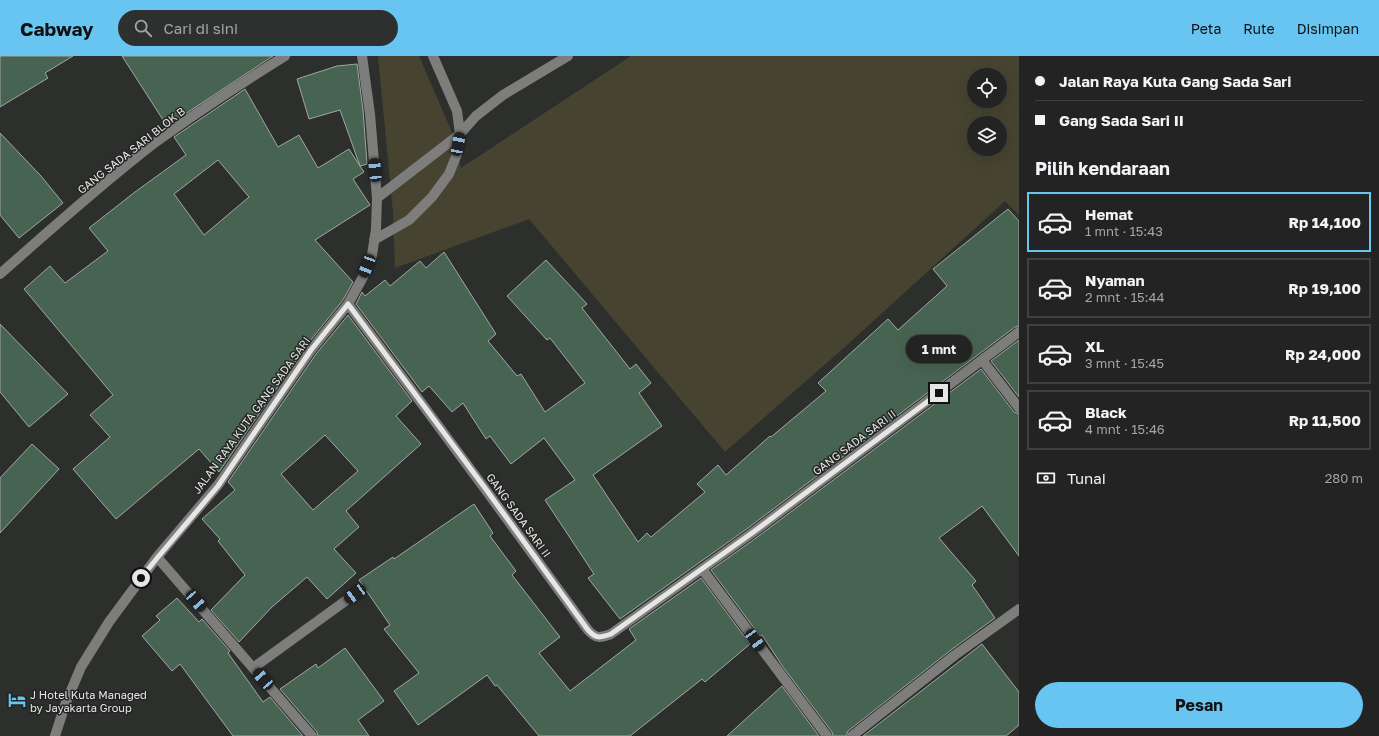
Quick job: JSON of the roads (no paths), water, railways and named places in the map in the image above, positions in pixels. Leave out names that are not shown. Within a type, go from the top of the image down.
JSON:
[{"type":"street","name":"GANG SADA SARI BLOK B","points":[[0,274],[153,144],[285,56]]},
{"type":"street","name":"JALAN RAYA KUTA GANG SADA SARI","points":[[55,736],[65,705],[81,667],[109,622],[158,557],[218,486],[311,350],[348,304],[363,277],[372,255],[376,229],[377,198],[370,114],[362,56]]},
{"type":"street","points":[[374,240],[410,220],[432,197],[449,174],[457,154],[460,134],[456,111],[433,56]]},
{"type":"street","points":[[377,198],[460,134],[476,116],[503,95],[568,56]]},
{"type":"street","name":"GANG SADA SARI II","points":[[348,304],[593,636],[601,638],[611,634],[702,569],[1019,332]]},
{"type":"street","points":[[982,360],[1019,408]]},
{"type":"street","points":[[158,557],[312,736]]},
{"type":"street","points":[[702,569],[827,736]]},
{"type":"street","points":[[253,668],[355,594]]},
{"type":"street","points":[[852,736],[955,655],[1019,609]]},
{"type":"place","name":"J Hotel Kuta Managed by Jayakarta Group","points":[[17,700]]}]
